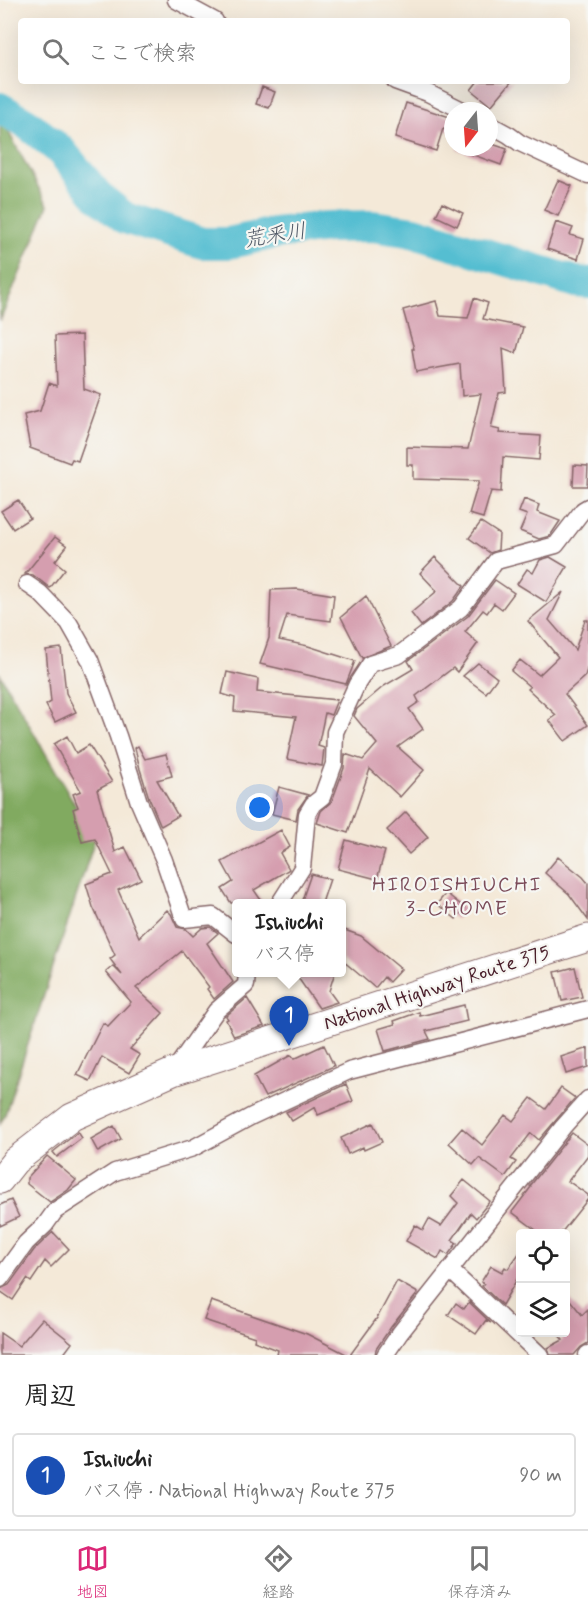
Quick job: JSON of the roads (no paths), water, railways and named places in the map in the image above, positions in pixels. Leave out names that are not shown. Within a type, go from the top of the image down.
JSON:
[{"type":"highway","name":"National Highway Route 375","points":[[0,1180],[15,1161],[72,1117],[173,1072],[588,938]]},
{"type":"street","points":[[176,0],[209,18]]},
{"type":"street","points":[[404,84],[446,102]]},
{"type":"street","points":[[498,129],[520,143],[588,175]]},
{"type":"street","points":[[282,899],[302,868],[307,814],[322,796],[334,764],[335,732],[357,684],[370,664],[399,655],[461,608],[495,561],[556,545],[583,510],[588,507]]},
{"type":"street","points":[[27,584],[69,623],[90,660],[139,802],[164,860],[184,919],[213,916],[232,930]]},
{"type":"street","points":[[173,1072],[216,1011],[245,977]]},
{"type":"street","points":[[0,1279],[26,1243],[45,1225],[55,1211],[115,1172],[193,1148],[252,1116],[349,1071],[588,1009]]},
{"type":"street","points":[[384,1355],[563,1127],[588,1099]]},
{"type":"street","points":[[450,1270],[540,1355]]},
{"type":"waterway","name":"荒釆川","points":[[0,108],[26,123],[60,150],[99,197],[125,218],[202,243],[229,243],[275,233],[328,227],[372,226],[414,232],[576,282],[588,283]]},
{"type":"place","name":"Ishiuchi","points":[[289,1046]]},
{"type":"district","name":"HIROISHIUCHI 3-CHOME","points":[[457,897]]}]
